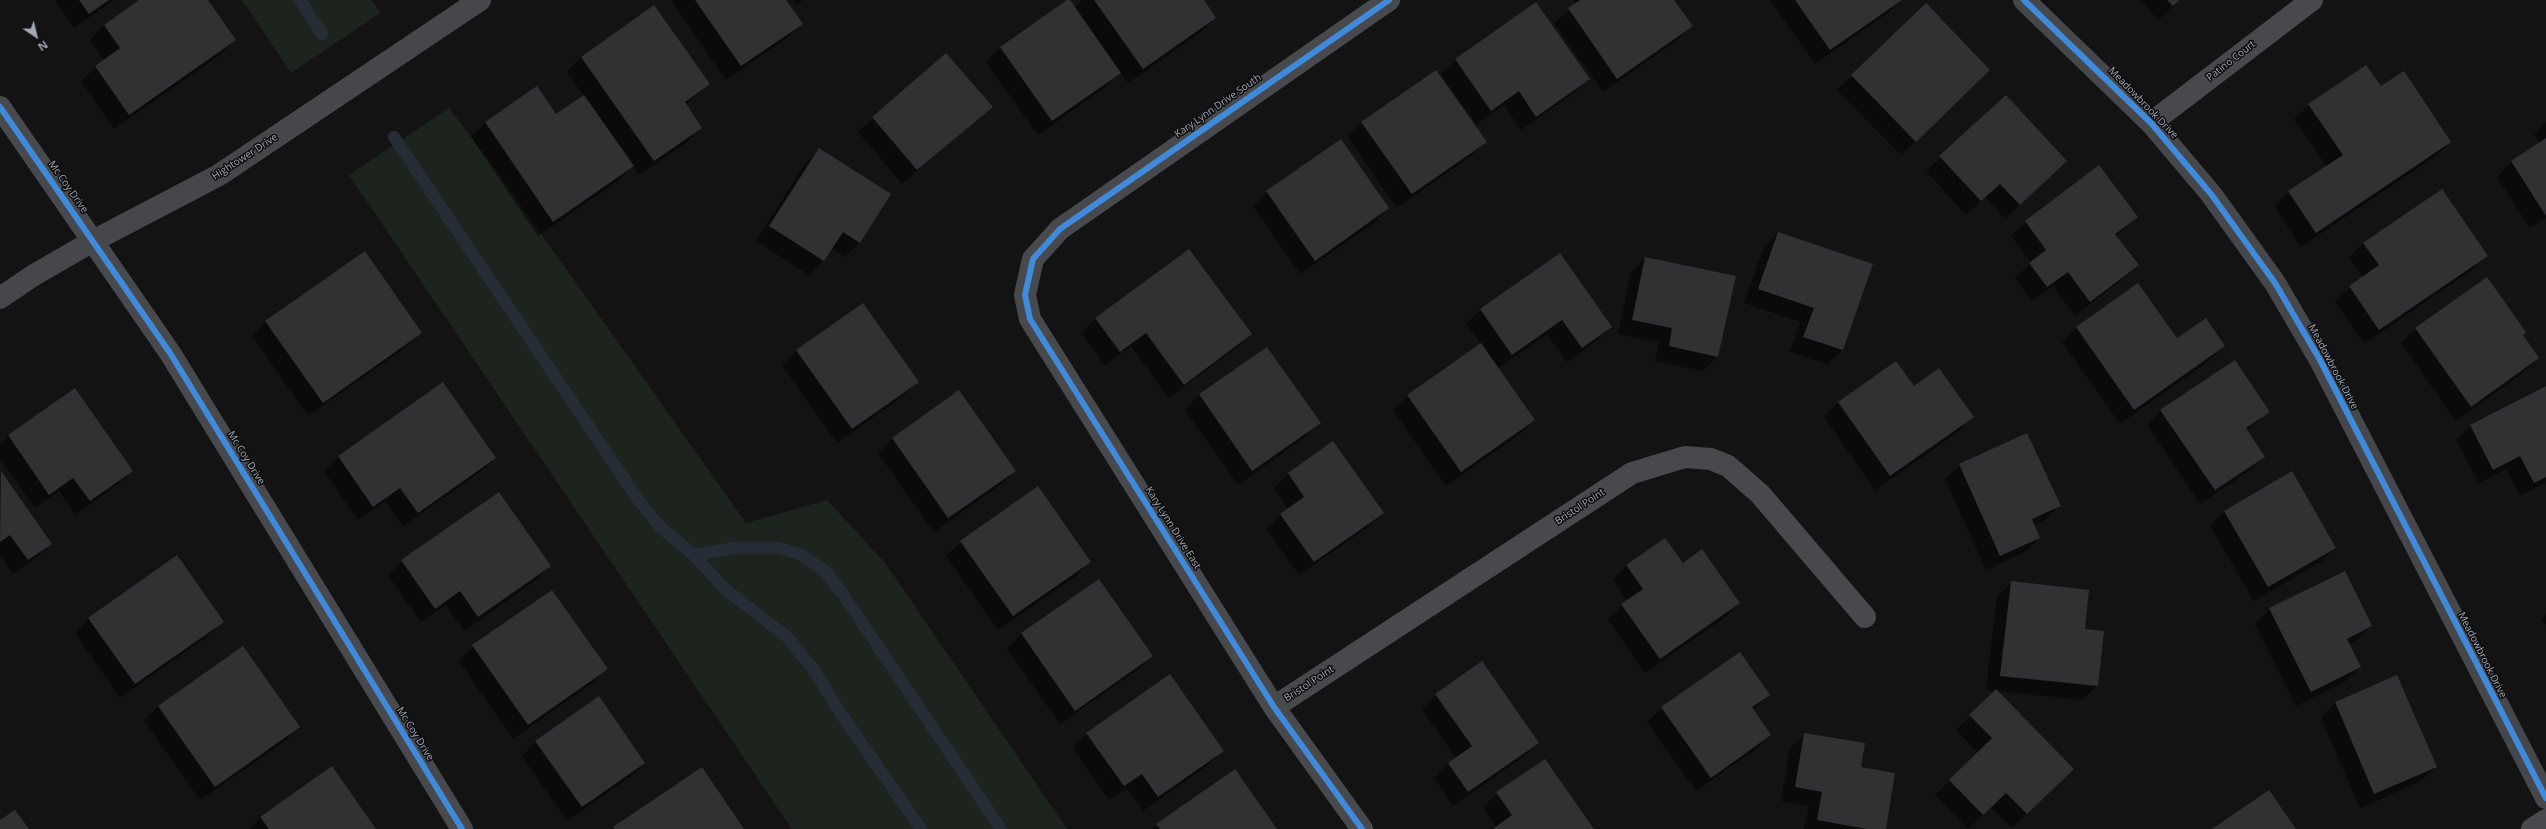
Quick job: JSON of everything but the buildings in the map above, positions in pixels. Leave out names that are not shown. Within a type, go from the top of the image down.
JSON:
[{"type":"street","name":"Hightower Drive","points":[[0,298],[34,275],[94,241],[219,175],[480,0]]},
{"type":"street","name":"Kary Lynn Drive South","points":[[1060,229],[1389,0]]},
{"type":"street","name":"Meadowbrook Drive","points":[[2024,0],[2151,123],[2211,194],[2275,283],[2320,360],[2546,798]]},
{"type":"street","name":"Patino Court","points":[[2151,123],[2312,0]]},
{"type":"street","name":"Mc Coy Drive","points":[[0,106],[170,353],[462,829]]},
{"type":"street","name":"Kary Lynn Drive East","points":[[1060,229],[1033,259],[1025,295],[1030,319],[1274,707],[1362,829]]},
{"type":"street","name":"Bristol Point","points":[[1274,707],[1632,473],[1685,457],[1711,459],[1728,466],[1760,494],[1865,617]]},
{"type":"street","points":[[2532,829],[2546,820]]},
{"type":"shaded area","points":[[242,0],[372,0],[380,13],[291,73]]},
{"type":"shaded area","points":[[449,108],[491,163],[746,523],[827,500],[886,564],[1067,829],[792,829],[349,175]]},
{"type":"waterway","points":[[300,0],[322,34]]},
{"type":"waterway","points":[[394,137],[637,498],[660,527],[694,555],[725,589],[787,637],[814,670],[839,711],[921,829]]},
{"type":"waterway","points":[[694,555],[734,548],[778,548],[800,554],[825,571],[842,593],[1001,829]]},
{"type":"cycle path","points":[[1362,829],[1274,707],[1030,319],[1025,295],[1033,259],[1060,229],[1389,0]]},
{"type":"cycle path","points":[[2024,0],[2151,123],[2211,194],[2275,283],[2320,360],[2546,798]]},
{"type":"cycle path","points":[[0,107],[170,353],[462,829]]}]
